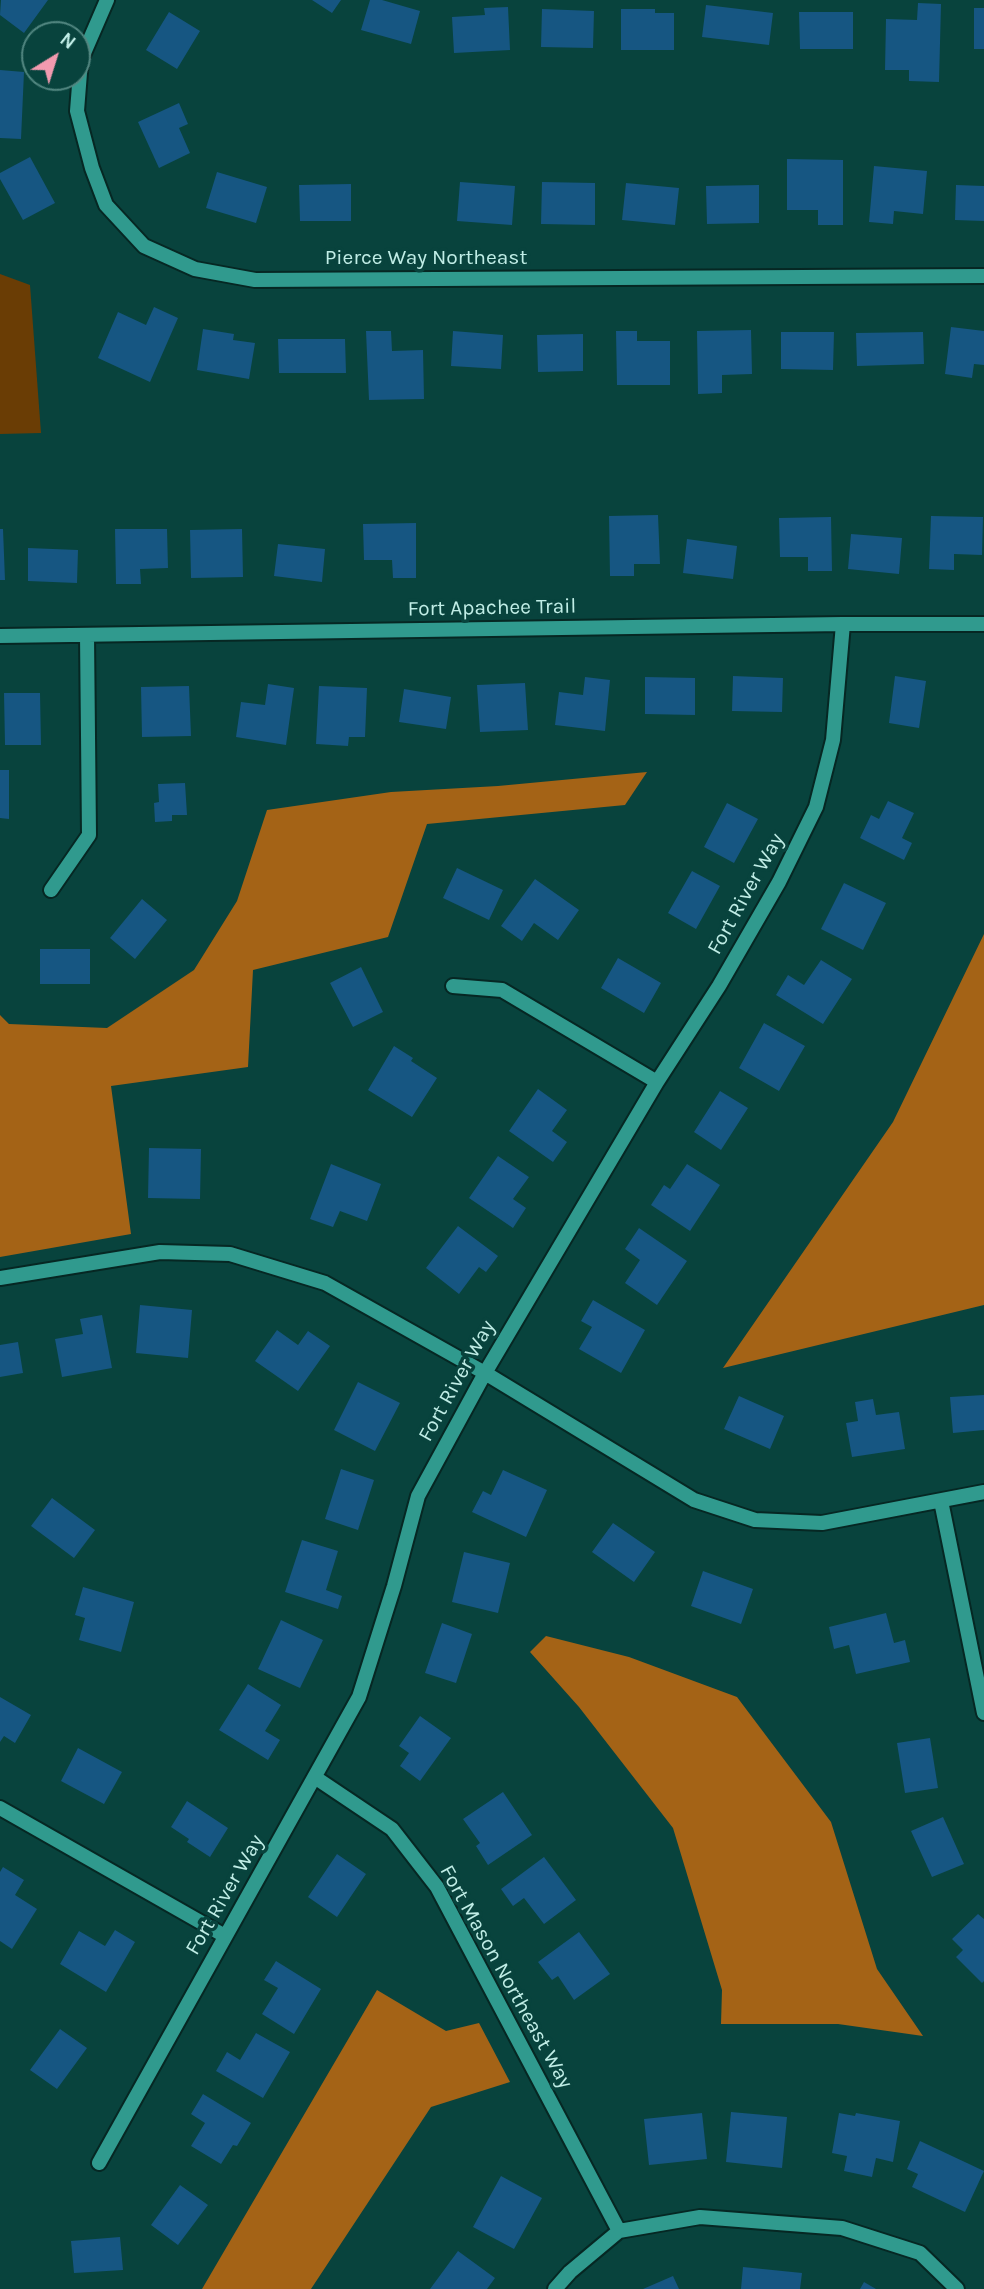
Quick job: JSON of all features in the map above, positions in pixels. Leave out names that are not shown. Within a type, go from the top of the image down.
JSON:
[{"type":"street","name":"Pierce Way Northeast","points":[[107,0],[82,60],[77,111],[92,168],[106,205],[144,246],[195,269],[255,280],[984,276]]},
{"type":"street","name":"Fort River Way","points":[[99,2163],[359,1698],[394,1586],[418,1496],[485,1373],[657,1082],[719,986],[779,882],[816,807],[833,740],[843,624]]},
{"type":"street","name":"Fort Apachee Trail","points":[[0,636],[984,624]]},
{"type":"street","points":[[51,890],[89,835],[87,635]]},
{"type":"street","points":[[453,986],[502,990],[657,1082]]},
{"type":"street","points":[[0,1279],[160,1252],[230,1254],[325,1283],[485,1373],[694,1500],[755,1520],[822,1523],[984,1492]]},
{"type":"street","points":[[941,1501],[984,1713]]},
{"type":"street","name":"Fort Mason Northeast Way","points":[[316,1778],[392,1829],[437,1887],[620,2231]]},
{"type":"street","points":[[0,1808],[225,1936]]},
{"type":"street","points":[[555,2289],[570,2272],[620,2231],[700,2217],[842,2228],[920,2253],[957,2289]]},
{"type":"shaded area","points":[[0,274],[30,285],[41,433],[0,434]]},
{"type":"shaded area","points":[[647,772],[625,805],[427,824],[388,937],[253,970],[248,1067],[111,1086],[131,1234],[0,1257],[0,1015],[9,1024],[107,1028],[194,970],[237,901],[267,810],[391,792],[498,786]]},
{"type":"shaded area","points":[[984,934],[984,1305],[723,1368],[893,1122]]},
{"type":"shaded area","points":[[546,1636],[629,1657],[737,1697],[831,1822],[877,1969],[923,2036],[838,2024],[721,2024],[722,1990],[673,1828],[579,1707],[530,1652]]},
{"type":"shaded area","points":[[377,1990],[446,2031],[479,2023],[510,2082],[431,2107],[311,2289],[202,2289]]},
{"type":"building","points":[[1,0],[48,0],[33,21],[21,21],[21,31],[0,15]]},
{"type":"building","points":[[312,0],[341,0],[332,13]]},
{"type":"building","points":[[370,0],[382,0],[420,11],[411,44],[361,30]]},
{"type":"building","points":[[918,3],[941,4],[939,82],[909,81],[909,70],[885,70],[886,19],[917,20]]},
{"type":"building","points":[[706,5],[773,13],[769,45],[702,37]]},
{"type":"building","points":[[508,7],[510,50],[454,53],[452,17],[485,15],[484,8]]},
{"type":"building","points":[[974,8],[984,8],[984,49],[974,49]]},
{"type":"building","points":[[542,9],[594,11],[593,48],[541,47]]},
{"type":"building","points":[[621,9],[655,9],[655,13],[674,13],[674,50],[621,50]]},
{"type":"building","points":[[169,12],[200,31],[177,69],[146,50]]},
{"type":"building","points":[[799,12],[853,12],[853,49],[800,49]]},
{"type":"building","points":[[0,70],[21,72],[21,91],[23,91],[21,139],[0,138]]},
{"type":"building","points":[[179,103],[188,124],[179,128],[190,153],[159,168],[138,122]]},
{"type":"building","points":[[30,157],[55,203],[23,220],[0,179],[0,173]]},
{"type":"building","points":[[787,159],[843,160],[843,225],[818,225],[818,210],[787,210]]},
{"type":"building","points":[[874,166],[927,171],[923,214],[894,211],[893,224],[869,222]]},
{"type":"building","points":[[217,172],[267,187],[256,223],[206,208]]},
{"type":"building","points":[[460,182],[515,186],[512,225],[457,221]]},
{"type":"building","points":[[542,182],[595,183],[595,225],[541,224]]},
{"type":"building","points":[[626,183],[679,188],[675,225],[622,220]]},
{"type":"building","points":[[351,184],[351,221],[300,221],[299,185]]},
{"type":"building","points":[[759,185],[759,223],[707,224],[706,186]]},
{"type":"building","points":[[956,185],[984,186],[984,221],[955,220]]},
{"type":"building","points":[[154,307],[178,318],[150,382],[98,358],[118,312],[146,325]]},
{"type":"building","points":[[951,327],[984,331],[984,365],[974,364],[972,378],[945,374]]},
{"type":"building","points":[[203,329],[234,334],[233,340],[255,343],[249,379],[197,370]]},
{"type":"building","points":[[751,330],[752,374],[722,375],[722,393],[698,394],[697,331]]},
{"type":"building","points":[[366,331],[391,331],[392,351],[423,350],[424,399],[369,400]]},
{"type":"building","points":[[453,331],[503,335],[501,369],[451,366]]},
{"type":"building","points":[[616,331],[637,331],[637,341],[670,341],[670,385],[617,385]]},
{"type":"building","points":[[781,332],[834,332],[833,370],[781,369]]},
{"type":"building","points":[[923,332],[924,364],[857,366],[856,333]]},
{"type":"building","points":[[583,334],[583,371],[538,372],[537,335]]},
{"type":"building","points":[[278,339],[345,339],[346,373],[279,373]]},
{"type":"building","points":[[658,515],[660,564],[634,564],[634,576],[610,576],[609,516]]},
{"type":"building","points":[[931,516],[983,517],[982,555],[954,554],[954,570],[929,569]]},
{"type":"building","points":[[831,517],[832,571],[808,571],[808,557],[780,557],[779,518]]},
{"type":"building","points":[[416,523],[416,578],[393,578],[392,560],[364,560],[363,524]]},
{"type":"building","points":[[0,529],[3,529],[5,580],[0,580]]},
{"type":"building","points":[[115,529],[167,529],[168,568],[140,569],[141,584],[116,584]]},
{"type":"building","points":[[242,529],[243,577],[191,578],[190,530]]},
{"type":"building","points":[[851,534],[902,538],[899,574],[848,569]]},
{"type":"building","points":[[687,539],[737,546],[733,579],[683,573]]},
{"type":"building","points":[[278,544],[325,549],[322,582],[274,576]]},
{"type":"building","points":[[28,548],[78,550],[77,583],[28,581]]},
{"type":"building","points":[[733,676],[783,678],[782,712],[732,711]]},
{"type":"building","points":[[895,676],[926,681],[919,728],[889,723]]},
{"type":"building","points":[[585,677],[610,680],[605,731],[555,725],[559,692],[583,695]]},
{"type":"building","points":[[645,677],[695,678],[695,715],[645,714]]},
{"type":"building","points":[[525,683],[528,730],[480,732],[477,685]]},
{"type":"building","points":[[268,684],[294,688],[286,745],[236,737],[241,702],[265,705]]},
{"type":"building","points":[[189,686],[191,736],[142,737],[141,687]]},
{"type":"building","points":[[319,686],[367,688],[365,737],[349,737],[348,746],[316,744]]},
{"type":"building","points":[[404,689],[451,697],[446,729],[399,722]]},
{"type":"building","points":[[4,693],[40,693],[41,745],[5,745]]},
{"type":"building","points":[[0,770],[9,770],[9,819],[0,818]]},
{"type":"building","points":[[185,783],[187,815],[172,815],[172,821],[155,822],[154,803],[159,802],[158,784]]},
{"type":"building","points":[[888,801],[914,813],[902,838],[912,843],[904,860],[860,838],[871,815],[879,819]]},
{"type":"building","points":[[727,803],[758,819],[734,863],[704,847]]},
{"type":"building","points":[[457,868],[503,890],[489,920],[443,898]]},
{"type":"building","points":[[692,871],[720,886],[696,929],[668,913]]},
{"type":"building","points":[[535,879],[579,910],[558,940],[534,923],[522,941],[501,926]]},
{"type":"building","points":[[844,883],[886,903],[863,950],[821,929]]},
{"type":"building","points":[[142,899],[167,920],[135,959],[110,938]]},
{"type":"building","points":[[40,949],[90,949],[90,984],[40,984]]},
{"type":"building","points":[[618,958],[661,983],[644,1013],[601,988]]},
{"type":"building","points":[[821,960],[852,979],[823,1024],[776,995],[788,975],[804,985]]},
{"type":"building","points":[[361,967],[383,1012],[353,1027],[330,983]]},
{"type":"building","points":[[764,1023],[805,1046],[779,1091],[739,1068]]},
{"type":"building","points":[[394,1046],[437,1078],[412,1117],[368,1090]]},
{"type":"building","points":[[538,1089],[567,1110],[552,1131],[567,1142],[553,1162],[509,1131]]},
{"type":"building","points":[[720,1091],[748,1108],[721,1150],[694,1132]]},
{"type":"building","points":[[149,1148],[201,1149],[200,1199],[148,1198]]},
{"type":"building","points":[[498,1156],[529,1177],[513,1199],[526,1208],[513,1228],[469,1198]]},
{"type":"building","points":[[331,1164],[381,1184],[367,1221],[340,1211],[333,1227],[310,1219]]},
{"type":"building","points":[[687,1164],[720,1185],[690,1231],[651,1205],[664,1185],[670,1189]]},
{"type":"building","points":[[458,1226],[498,1256],[486,1272],[479,1267],[459,1294],[426,1268]]},
{"type":"building","points":[[639,1228],[687,1261],[657,1305],[625,1283],[640,1260],[625,1249]]},
{"type":"building","points":[[593,1300],[645,1330],[621,1373],[579,1349],[592,1327],[581,1321]]},
{"type":"building","points":[[140,1305],[192,1310],[188,1358],[136,1353]]},
{"type":"building","points":[[102,1315],[112,1368],[62,1377],[55,1339],[83,1334],[80,1319]]},
{"type":"building","points":[[277,1330],[298,1345],[308,1331],[330,1346],[298,1391],[255,1361]]},
{"type":"building","points":[[18,1342],[23,1373],[0,1377],[0,1345]]},
{"type":"building","points":[[358,1382],[400,1403],[375,1451],[334,1430]]},
{"type":"building","points":[[984,1395],[984,1430],[953,1433],[950,1397]]},
{"type":"building","points":[[739,1396],[784,1416],[770,1449],[724,1429]]},
{"type":"building","points":[[873,1399],[876,1415],[899,1412],[905,1449],[852,1457],[846,1423],[858,1421],[855,1402]]},
{"type":"building","points":[[341,1469],[374,1480],[358,1530],[325,1519]]},
{"type":"building","points":[[503,1470],[547,1490],[526,1537],[472,1512],[483,1491],[491,1495]]},
{"type":"building","points":[[52,1498],[95,1530],[74,1558],[31,1526]]},
{"type":"building","points":[[613,1523],[655,1552],[634,1582],[592,1552]]},
{"type":"building","points":[[302,1540],[338,1551],[326,1590],[342,1596],[338,1609],[285,1592]]},
{"type":"building","points":[[464,1552],[510,1563],[498,1613],[452,1602]]},
{"type":"building","points":[[703,1571],[753,1589],[741,1624],[691,1606]]},
{"type":"building","points":[[83,1587],[134,1602],[121,1652],[79,1640],[85,1618],[75,1615]]},
{"type":"building","points":[[886,1613],[894,1643],[905,1640],[910,1662],[856,1674],[849,1645],[834,1649],[829,1627]]},
{"type":"building","points":[[281,1620],[323,1640],[300,1688],[258,1669]]},
{"type":"building","points":[[442,1623],[472,1634],[456,1683],[425,1673]]},
{"type":"building","points":[[248,1684],[281,1705],[265,1731],[280,1740],[268,1760],[219,1730]]},
{"type":"building","points":[[0,1697],[31,1715],[15,1743],[4,1736],[0,1742]]},
{"type":"building","points":[[420,1716],[451,1738],[420,1781],[400,1766],[409,1753],[399,1746]]},
{"type":"building","points":[[930,1738],[938,1788],[905,1793],[897,1743]]},
{"type":"building","points":[[78,1748],[122,1772],[104,1804],[61,1781]]},
{"type":"building","points":[[503,1792],[532,1835],[488,1865],[476,1846],[480,1843],[463,1819]]},
{"type":"building","points":[[187,1801],[228,1828],[210,1857],[187,1842],[189,1839],[171,1827]]},
{"type":"building","points":[[943,1817],[964,1864],[932,1877],[911,1831]]},
{"type":"building","points":[[337,1854],[366,1874],[337,1917],[308,1897]]},
{"type":"building","points":[[544,1857],[576,1900],[544,1924],[524,1898],[513,1906],[501,1889]]},
{"type":"building","points":[[3,1867],[24,1880],[15,1895],[37,1909],[12,1949],[0,1941],[0,1872]]},
{"type":"building","points":[[978,1914],[984,1919],[982,1983],[956,1957],[963,1950],[952,1939]]},
{"type":"building","points":[[115,1930],[135,1942],[106,1992],[60,1964],[79,1931],[105,1946]]},
{"type":"building","points":[[579,1932],[610,1974],[574,2000],[558,1976],[552,1980],[538,1962]]},
{"type":"building","points":[[276,1961],[321,1989],[294,2034],[262,2014],[278,1988],[264,1980]]},
{"type":"building","points":[[60,2029],[87,2048],[57,2089],[30,2070]]},
{"type":"building","points":[[256,2033],[290,2052],[263,2098],[216,2071],[227,2052],[240,2060]]},
{"type":"building","points":[[203,2094],[251,2123],[237,2146],[233,2145],[221,2164],[191,2146],[205,2123],[191,2114]]},
{"type":"building","points":[[731,2112],[787,2117],[782,2168],[726,2162]]},
{"type":"building","points":[[702,2113],[707,2159],[649,2165],[644,2119]]},
{"type":"building","points":[[839,2113],[855,2116],[856,2113],[900,2121],[893,2162],[876,2158],[872,2177],[844,2171],[847,2156],[832,2153]]},
{"type":"building","points":[[920,2141],[984,2171],[965,2212],[912,2187],[918,2174],[907,2169]]},
{"type":"building","points":[[501,2176],[542,2198],[514,2249],[473,2227]]},
{"type":"building","points":[[180,2185],[208,2205],[178,2245],[151,2225]]},
{"type":"building","points":[[120,2237],[123,2270],[74,2273],[71,2241]]},
{"type":"building","points":[[458,2251],[495,2278],[487,2289],[430,2289]]},
{"type":"building","points":[[743,2267],[802,2273],[800,2289],[741,2289]]},
{"type":"building","points":[[673,2276],[679,2289],[643,2289]]},
{"type":"building","points":[[864,2282],[876,2289],[860,2289]]}]
